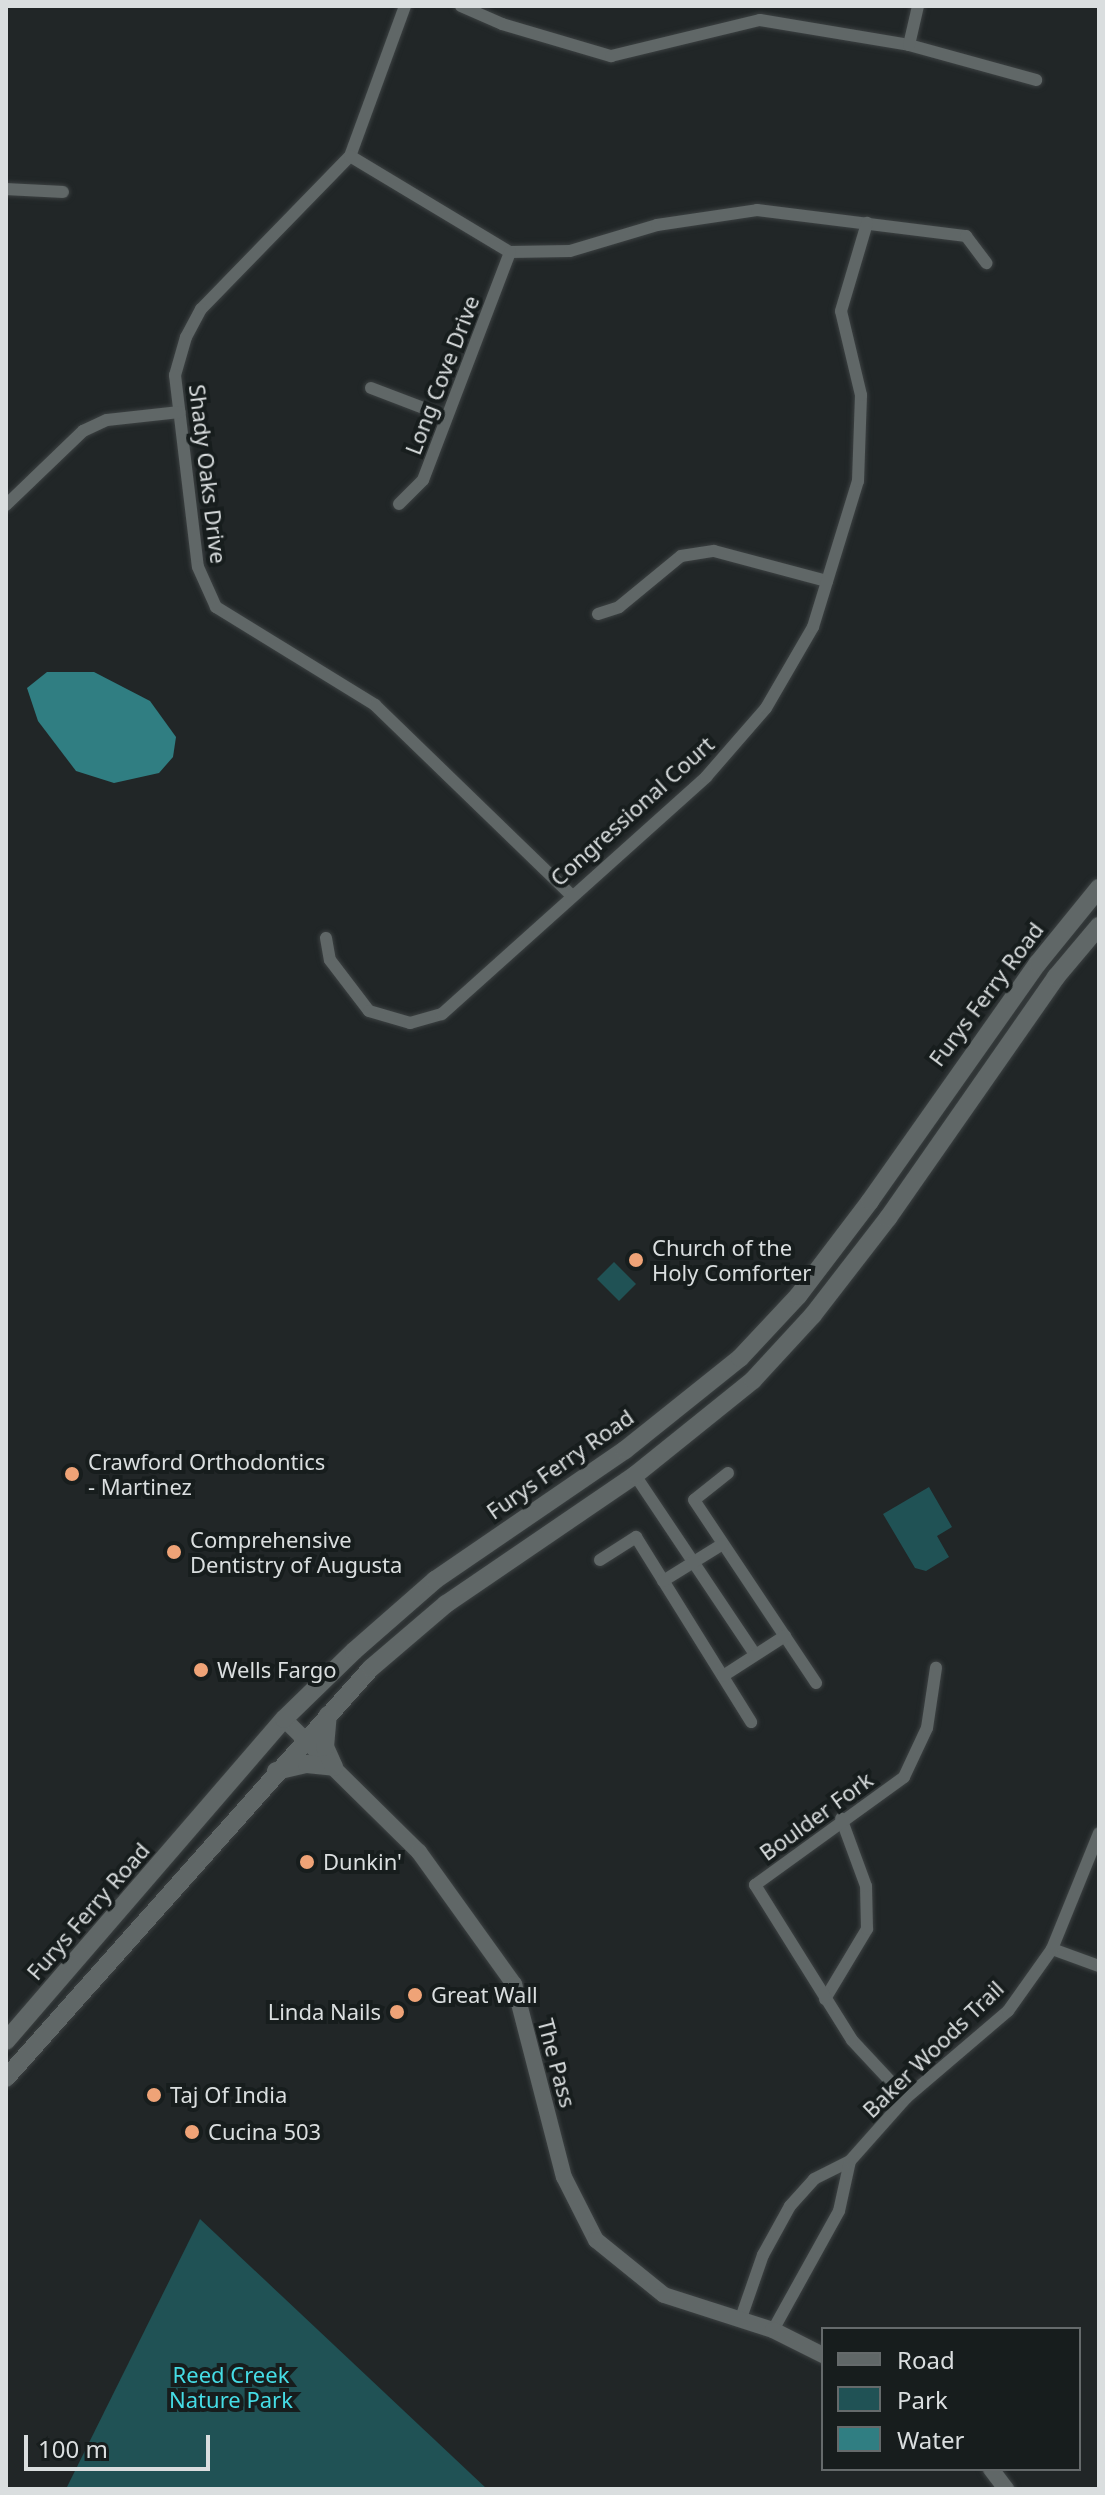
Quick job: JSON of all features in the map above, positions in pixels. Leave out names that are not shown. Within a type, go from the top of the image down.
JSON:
[{"type":"main road","name":"Furys Ferry Road","points":[[7,2040],[284,1719],[435,1580],[625,1450],[740,1358],[798,1296],[861,1213],[1028,975],[1099,888]]},
{"type":"main road","name":"Furys Ferry Road","points":[[6,2078],[302,1742],[446,1604],[635,1475],[753,1380],[813,1315],[1056,977],[1099,926]]},
{"type":"main road","points":[[328,1715],[325,1747],[334,1767]]},
{"type":"main road","points":[[276,1771],[307,1764],[334,1767]]},
{"type":"main road","points":[[7,2040],[26,2055]]},
{"type":"street","name":"Shady Oaks Drive","points":[[405,6],[350,156],[201,309],[175,375],[198,567],[216,607],[375,705],[571,895]]},
{"type":"street","points":[[461,6],[502,24],[611,56],[760,20],[909,45],[1036,80]]},
{"type":"street","points":[[759,6],[760,20]]},
{"type":"street","points":[[909,45],[918,6]]},
{"type":"street","points":[[350,156],[510,252],[570,251],[657,225],[757,210],[966,236],[986,263]]},
{"type":"street","points":[[6,189],[63,192]]},
{"type":"street","name":"Congressional Court","points":[[326,938],[330,960],[369,1011],[410,1023],[442,1014],[706,777],[766,708],[813,627],[858,481],[861,395],[841,311],[867,223]]},
{"type":"street","name":"Long Cove Drive","points":[[399,504],[423,480],[510,252]]},
{"type":"street","points":[[371,388],[447,417]]},
{"type":"street","points":[[6,505],[83,431],[107,420],[180,412]]},
{"type":"street","points":[[598,614],[619,607],[681,556],[714,551],[827,581]]},
{"type":"street","points":[[728,1473],[694,1500],[816,1683]]},
{"type":"street","points":[[635,1475],[754,1653]]},
{"type":"street","points":[[600,1560],[636,1537],[751,1722]]},
{"type":"street","points":[[663,1581],[723,1544]]},
{"type":"street","points":[[723,1676],[754,1653],[785,1636]]},
{"type":"street","name":"Boulder Fork","points":[[906,2098],[852,2040],[755,1885],[841,1818],[904,1777],[927,1728],[936,1668]]},
{"type":"street","name":"The Pass","points":[[284,1719],[302,1742],[334,1767],[419,1852],[514,1984],[564,2177],[596,2240],[664,2295],[773,2330],[821,2354]]},
{"type":"street","points":[[825,1999],[867,1929],[866,1886],[841,1818]]},
{"type":"street","name":"Baker Woods Trail","points":[[741,2318],[763,2255],[790,2206],[814,2179],[850,2161],[906,2098],[1008,2011],[1052,1949],[1099,1833]]},
{"type":"street","points":[[1052,1949],[1099,1966]]},
{"type":"street","name":"Baker Woods Trail","points":[[773,2330],[839,2211],[850,2161]]},
{"type":"street","points":[[992,2471],[1006,2489]]},
{"type":"green space","points":[[614,1262],[636,1284],[619,1301],[597,1279]]},
{"type":"green space","points":[[929,1487],[952,1527],[937,1536],[949,1557],[926,1571],[915,1568],[883,1514]]},
{"type":"green space","name":"Reed Creek Nature Park","points":[[200,2219],[487,2489],[66,2489]]},
{"type":"water","points":[[47,672],[94,672],[150,701],[176,737],[173,757],[159,773],[114,783],[76,771],[38,721],[27,688]]},
{"type":"place","name":"Church of the Holy Comforter","points":[[636,1260]]},
{"type":"place","name":"Crawford Orthodontics - Martinez","points":[[72,1474]]},
{"type":"place","name":"Comprehensive Dentistry of Augusta","points":[[174,1552]]},
{"type":"place","name":"Wells Fargo","points":[[201,1670]]},
{"type":"place","name":"Dunkin'","points":[[307,1862]]},
{"type":"place","name":"Great Wall","points":[[415,1995]]},
{"type":"place","name":"Linda Nails","points":[[397,2012]]},
{"type":"place","name":"Taj Of India","points":[[154,2095]]},
{"type":"place","name":"Cucina 503","points":[[192,2132]]}]
